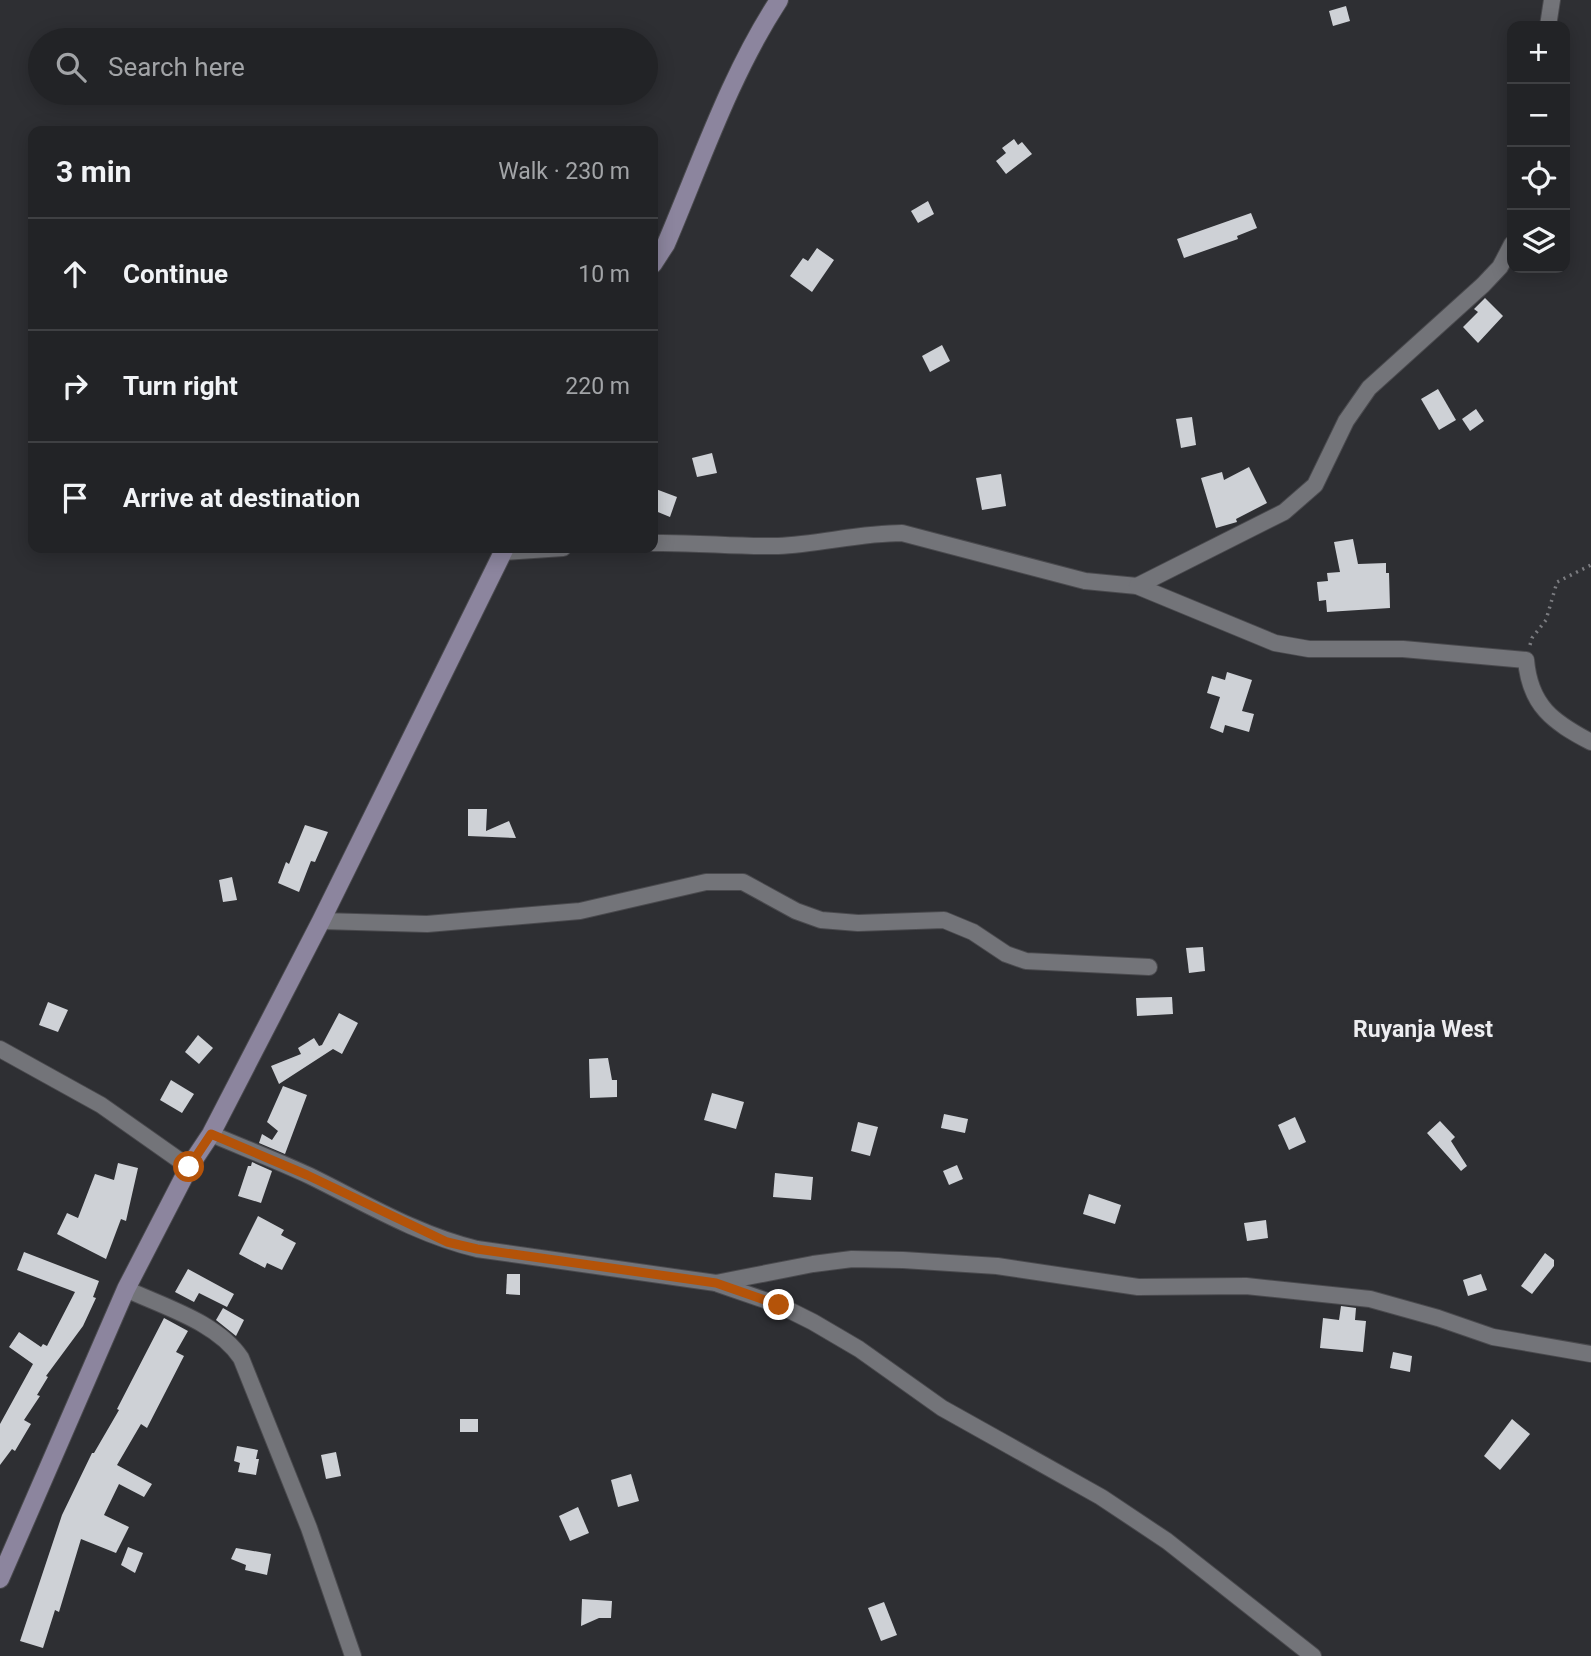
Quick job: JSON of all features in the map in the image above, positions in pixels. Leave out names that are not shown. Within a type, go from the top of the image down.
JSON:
[{"type":"main road","points":[[658,256],[666,244],[734,80],[779,0]]},
{"type":"main road","points":[[0,1579],[126,1289],[189,1167],[211,1134],[321,921],[503,553]]},
{"type":"street","points":[[1549,21],[1552,0]]},
{"type":"street","points":[[1137,586],[1297,503],[1315,485],[1346,421],[1363,395],[1483,285],[1500,267],[1507,254]]},
{"type":"street","points":[[658,543],[775,546],[819,543],[877,533],[902,533],[1086,581],[1137,586],[1275,643],[1309,649],[1404,649],[1526,660],[1534,697],[1547,715],[1567,730],[1591,742]]},
{"type":"street","points":[[321,921],[427,925],[579,911],[725,880],[743,882],[796,911],[821,920],[858,923],[944,919],[973,932],[1006,954],[1026,961],[1149,967]]},
{"type":"street","points":[[0,1049],[101,1105],[189,1167]]},
{"type":"street","points":[[211,1134],[307,1175],[447,1242],[477,1249],[716,1283],[779,1305],[859,1349],[942,1408],[1101,1497],[1167,1542],[1313,1656]]},
{"type":"street","points":[[716,1283],[813,1264],[852,1259],[903,1259],[997,1266],[1138,1287],[1246,1286],[1370,1299],[1493,1337],[1591,1354]]},
{"type":"street","points":[[126,1289],[216,1331],[240,1358],[309,1528],[353,1656]]},
{"type":"path","points":[[1526,660],[1532,638],[1546,620],[1557,582],[1591,565]]},
{"type":"building","points":[[1346,6],[1350,21],[1333,26],[1329,11]]},
{"type":"building","points":[[1014,139],[1018,145],[1022,142],[1032,154],[1006,174],[996,161],[1006,153],[1002,148]]},
{"type":"building","points":[[928,201],[934,214],[918,223],[911,211]]},
{"type":"building","points":[[1251,213],[1257,228],[1237,236],[1238,239],[1184,258],[1177,239]]},
{"type":"building","points":[[817,248],[834,260],[812,292],[790,276],[803,258],[808,261]]},
{"type":"building","points":[[1485,298],[1503,316],[1478,343],[1463,327],[1478,312],[1474,309]]},
{"type":"building","points":[[942,345],[950,361],[930,372],[922,356]]},
{"type":"building","points":[[1438,389],[1456,420],[1439,430],[1421,399]]},
{"type":"building","points":[[1476,409],[1484,421],[1470,431],[1462,419]]},
{"type":"building","points":[[1192,417],[1196,445],[1181,448],[1176,419]]},
{"type":"building","points":[[712,453],[717,473],[697,477],[692,458]]},
{"type":"building","points":[[1249,467],[1267,503],[1236,519],[1237,522],[1216,528],[1201,478],[1222,472],[1224,480]]},
{"type":"building","points":[[1001,474],[1006,506],[982,510],[976,478]]},
{"type":"building","points":[[658,490],[677,497],[670,517],[658,512]]},
{"type":"building","points":[[1353,539],[1358,564],[1386,563],[1386,573],[1389,573],[1390,608],[1327,612],[1326,600],[1319,601],[1317,582],[1328,581],[1327,573],[1340,572],[1334,542]]},
{"type":"building","points":[[1227,672],[1252,680],[1242,711],[1254,714],[1249,732],[1225,725],[1223,733],[1210,728],[1220,697],[1207,693],[1212,676],[1225,680]]},
{"type":"building","points":[[468,809],[487,809],[486,831],[509,821],[516,838],[468,836]]},
{"type":"building","points":[[305,825],[328,832],[315,862],[311,861],[299,892],[278,883]]},
{"type":"building","points":[[232,877],[237,900],[223,902],[219,880]]},
{"type":"building","points":[[1203,947],[1205,971],[1189,973],[1186,948]]},
{"type":"building","points":[[1172,997],[1173,1014],[1137,1016],[1136,998]]},
{"type":"building","points":[[48,1002],[68,1010],[58,1032],[39,1025]]},
{"type":"building","points":[[339,1013],[358,1023],[342,1054],[333,1049],[279,1084],[271,1066],[301,1054],[298,1048],[314,1038],[319,1046],[322,1045]]},
{"type":"building","points":[[198,1035],[213,1048],[199,1064],[185,1052]]},
{"type":"building","points":[[608,1058],[612,1080],[617,1080],[617,1097],[590,1098],[589,1059]]},
{"type":"building","points":[[171,1080],[194,1094],[182,1113],[160,1100]]},
{"type":"building","points":[[283,1086],[307,1095],[285,1154],[259,1143],[262,1134],[272,1140],[278,1131],[267,1122]]},
{"type":"building","points":[[712,1093],[744,1102],[736,1129],[704,1120]]},
{"type":"building","points":[[944,1114],[968,1119],[965,1133],[941,1128]]},
{"type":"building","points":[[1295,1117],[1306,1142],[1289,1150],[1278,1125]]},
{"type":"building","points":[[1440,1121],[1455,1137],[1451,1141],[1467,1166],[1461,1171],[1427,1133]]},
{"type":"building","points":[[858,1122],[878,1127],[870,1156],[851,1151]]},
{"type":"building","points":[[252,1162],[272,1171],[261,1203],[238,1196],[248,1166],[251,1166]]},
{"type":"building","points":[[118,1163],[138,1168],[126,1221],[121,1219],[106,1259],[57,1234],[67,1213],[78,1218],[95,1174],[114,1180]]},
{"type":"building","points":[[957,1165],[963,1179],[949,1185],[943,1171]]},
{"type":"building","points":[[775,1173],[813,1177],[811,1200],[773,1197]]},
{"type":"building","points":[[1089,1194],[1121,1205],[1115,1224],[1083,1214]]},
{"type":"building","points":[[258,1216],[284,1230],[281,1235],[296,1243],[282,1270],[267,1263],[265,1268],[239,1254]]},
{"type":"building","points":[[1266,1220],[1268,1238],[1247,1241],[1244,1223]]},
{"type":"building","points":[[24,1252],[99,1281],[93,1297],[96,1298],[83,1326],[46,1376],[48,1377],[37,1395],[40,1396],[24,1420],[31,1424],[15,1451],[12,1449],[0,1465],[0,1424],[33,1364],[9,1347],[19,1332],[41,1347],[43,1344],[47,1346],[75,1292],[17,1270]]},
{"type":"building","points":[[1545,1253],[1554,1260],[1554,1266],[1532,1294],[1521,1286]]},
{"type":"building","points":[[188,1269],[234,1294],[227,1307],[199,1293],[194,1302],[175,1292]]},
{"type":"building","points":[[507,1274],[520,1274],[520,1295],[506,1294]]},
{"type":"building","points":[[1481,1274],[1487,1290],[1468,1296],[1463,1280]]},
{"type":"building","points":[[1341,1306],[1356,1308],[1355,1320],[1366,1321],[1363,1352],[1320,1348],[1323,1318],[1339,1320]]},
{"type":"building","points":[[223,1308],[244,1320],[236,1336],[216,1320]]},
{"type":"building","points":[[164,1318],[188,1331],[176,1352],[184,1356],[147,1428],[141,1424],[117,1465],[152,1484],[144,1497],[119,1484],[104,1515],[129,1527],[116,1553],[81,1539],[59,1612],[55,1610],[43,1648],[20,1641],[62,1515],[92,1453],[119,1410],[117,1409]]},
{"type":"building","points":[[1393,1352],[1412,1356],[1410,1372],[1390,1368]]},
{"type":"building","points":[[460,1419],[478,1419],[478,1432],[460,1432]]},
{"type":"building","points":[[1512,1419],[1530,1434],[1500,1470],[1484,1456]]},
{"type":"building","points":[[237,1446],[258,1450],[256,1475],[238,1472],[240,1463],[234,1461]]},
{"type":"building","points":[[336,1452],[341,1476],[326,1479],[321,1455]]},
{"type":"building","points":[[631,1474],[639,1501],[618,1507],[611,1480]]},
{"type":"building","points":[[578,1507],[589,1533],[570,1541],[559,1516]]},
{"type":"building","points":[[128,1547],[143,1553],[135,1573],[121,1565]]},
{"type":"building","points":[[236,1548],[271,1554],[267,1575],[245,1570],[246,1565],[231,1559]]},
{"type":"building","points":[[582,1599],[612,1601],[611,1618],[599,1618],[581,1626]]},
{"type":"building","points":[[884,1602],[897,1635],[881,1641],[868,1608]]},
{"type":"district","name":"Ruyanja West","points":[[1423,1029]]},
{"type":"route","points":[[189,1167],[211,1134],[307,1175],[447,1242],[595,1267],[716,1283],[779,1305]]}]
